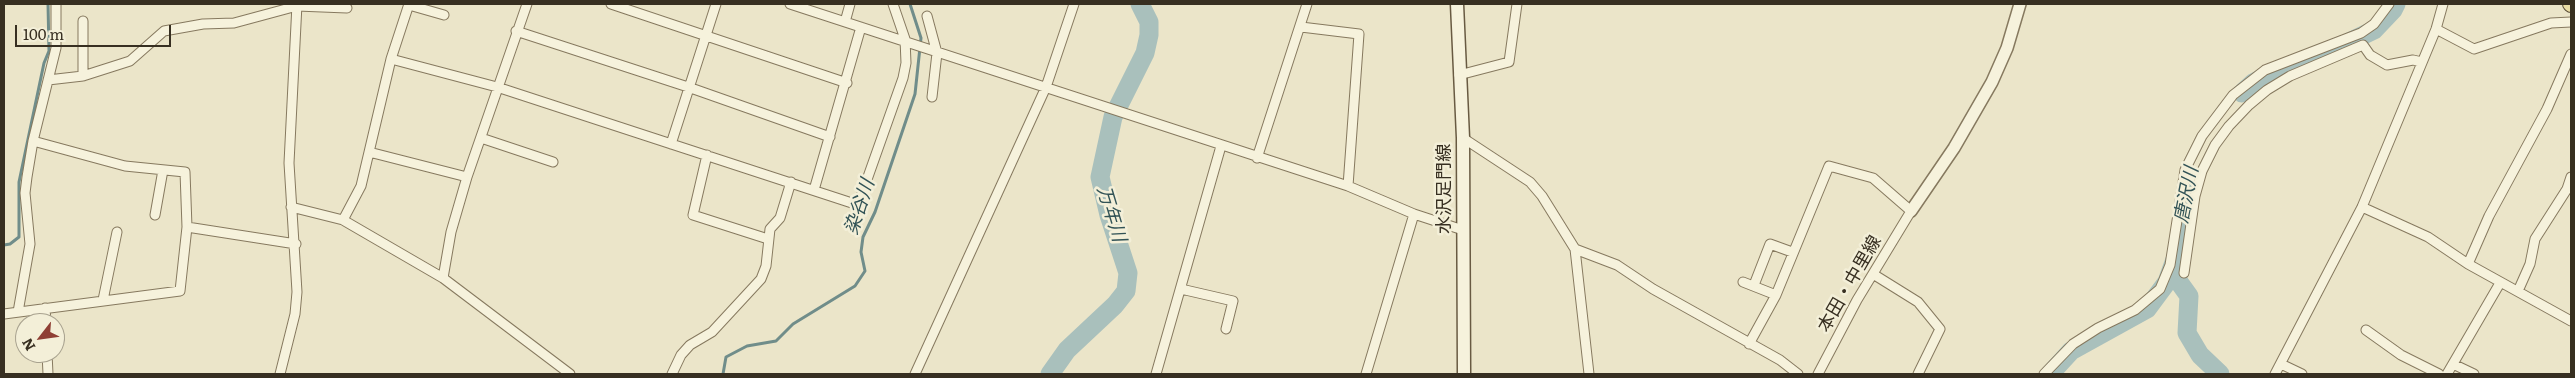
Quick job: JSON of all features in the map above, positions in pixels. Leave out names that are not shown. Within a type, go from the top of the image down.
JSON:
[{"type":"main road","name":"水沢足門線","points":[[1457,4],[1463,138],[1464,374]]},
{"type":"street","points":[[18,312],[29,261],[30,244],[26,193],[33,141],[56,48],[56,4]]},
{"type":"street","points":[[343,220],[361,186],[391,59],[409,4],[444,15]]},
{"type":"street","points":[[443,278],[451,232],[467,177],[516,31],[527,4]]},
{"type":"street","points":[[611,4],[847,83]]},
{"type":"street","points":[[671,144],[716,4]]},
{"type":"street","points":[[790,4],[1257,158],[1348,186],[1414,214],[1463,230]]},
{"type":"street","points":[[845,22],[850,4]]},
{"type":"street","points":[[391,59],[497,87],[791,182],[858,206],[903,78],[906,63],[909,44],[892,4]]},
{"type":"street","points":[[915,374],[1046,87],[1074,4]]},
{"type":"street","points":[[1257,158],[1301,28],[1307,4]]},
{"type":"street","points":[[1459,75],[1509,62],[1517,4]]},
{"type":"street","points":[[1749,344],[1776,295],[1828,166],[1873,178],[1911,211],[1954,148],[1992,82],[2007,48],[2020,4]]},
{"type":"street","points":[[2044,374],[2073,344],[2098,328],[2135,310],[2160,289],[2170,265],[2185,170],[2202,136],[2233,96],[2265,70],[2361,33],[2374,24],[2389,4]]},
{"type":"street","points":[[2275,374],[2362,207],[2436,29],[2443,4]]},
{"type":"street","points":[[48,80],[83,76],[130,61],[164,31],[203,24],[234,24],[297,5],[347,8]]},
{"type":"street","points":[[280,374],[295,314],[297,292],[296,244],[291,207],[290,155],[297,5]]},
{"type":"street","points":[[927,16],[937,53],[932,97]]},
{"type":"street","points":[[83,21],[83,76]]},
{"type":"street","points":[[2436,29],[2474,50],[2551,23],[2571,22]]},
{"type":"street","points":[[814,190],[847,83],[861,27]]},
{"type":"street","points":[[1301,28],[1358,34],[1348,186]]},
{"type":"street","points":[[516,31],[688,87],[830,137]]},
{"type":"street","points":[[2184,273],[2195,196],[2202,171],[2228,126],[2249,105],[2267,90],[2290,76],[2363,45],[2370,55],[2387,65],[2413,60],[2422,62]]},
{"type":"street","points":[[2468,264],[2489,216],[2547,109],[2571,54]]},
{"type":"street","points":[[481,138],[553,162]]},
{"type":"street","points":[[1463,138],[1530,182],[1542,196],[1575,249],[1589,374]]},
{"type":"street","points":[[4,314],[180,291],[187,227],[184,172],[125,166],[33,141]]},
{"type":"street","points":[[1156,374],[1221,146]]},
{"type":"street","points":[[370,152],[467,177]]},
{"type":"street","points":[[707,155],[693,215],[768,239]]},
{"type":"street","points":[[155,215],[164,170]]},
{"type":"street","points":[[2518,291],[2530,264],[2535,238],[2569,190],[2571,177]]},
{"type":"street","points":[[672,374],[681,355],[690,345],[712,332],[761,279],[766,266],[770,229],[780,218],[791,182]]},
{"type":"street","points":[[291,207],[343,220],[443,278],[570,374]]},
{"type":"street","points":[[2362,207],[2428,237],[2500,283],[2571,321]]},
{"type":"street","name":"本田・中里線","points":[[1818,374],[1873,274],[1911,211]]},
{"type":"street","points":[[1366,374],[1414,214]]},
{"type":"street","points":[[187,227],[296,244]]},
{"type":"street","points":[[103,300],[117,232]]},
{"type":"street","points":[[1754,285],[1770,244],[1792,252]]},
{"type":"street","points":[[1575,249],[1618,265],[1653,289],[1780,360],[1798,374]]},
{"type":"street","points":[[1873,274],[1918,302],[1940,329],[1918,374]]},
{"type":"street","points":[[1743,282],[1776,295]]},
{"type":"street","points":[[2447,374],[2500,283]]},
{"type":"street","points":[[1181,289],[1233,301],[1226,329]]},
{"type":"street","points":[[45,308],[45,313]]},
{"type":"street","points":[[2366,330],[2401,355],[2439,374]]},
{"type":"street","points":[[2281,364],[2302,374]]},
{"type":"street","points":[[2453,364],[2474,374]]},
{"type":"waterway","points":[[4,245],[10,244],[19,237],[19,182],[44,63],[49,51],[48,4]]},
{"type":"waterway","name":"染谷川","points":[[723,374],[726,357],[747,346],[776,341],[793,324],[855,286],[865,271],[861,252],[863,237],[875,212],[915,94],[921,38],[910,4]]},
{"type":"waterway","name":"万年川","points":[[1050,374],[1067,350],[1115,305],[1126,291],[1128,273],[1109,215],[1100,177],[1113,117],[1145,53],[1149,35],[1149,22],[1140,4]]},
{"type":"waterway","name":"唐沢川","points":[[2242,93],[2253,83],[2278,70],[2347,43],[2374,30],[2393,10],[2396,4]]},
{"type":"waterway","name":"唐沢川","points":[[2050,374],[2071,351],[2147,309],[2167,282],[2177,254],[2186,190]]},
{"type":"waterway","points":[[2171,271],[2189,296],[2187,333],[2200,355],[2220,374]]}]
